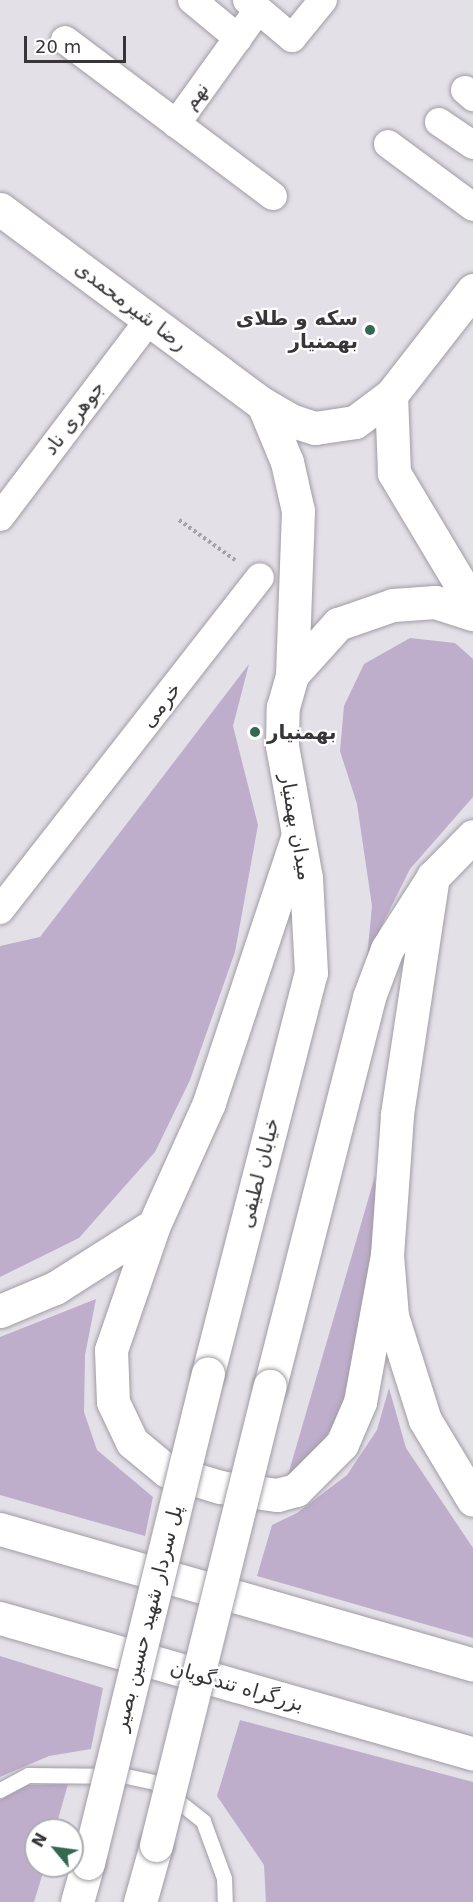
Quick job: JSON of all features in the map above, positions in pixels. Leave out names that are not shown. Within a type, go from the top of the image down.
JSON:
[{"type":"main road","name":"رضا شیرمحمدی","points":[[0,209],[263,404],[315,428],[355,422],[391,395],[473,290]]},
{"type":"main road","points":[[391,395],[394,473],[473,605]]},
{"type":"main road","points":[[263,404],[287,462],[298,511],[292,675]]},
{"type":"main road","name":"میدان بهمنیار","points":[[310,973],[312,926],[282,746],[283,707],[292,675],[339,624],[393,604],[435,602],[473,614]]},
{"type":"main road","points":[[140,1902],[369,997],[387,949],[433,878],[473,836]]},
{"type":"main road","points":[[297,838],[209,1102],[154,1225],[111,1350],[113,1402],[122,1424],[140,1451],[167,1471],[277,1495],[312,1478],[342,1444],[360,1402],[387,1255],[397,1114],[433,878]]},
{"type":"main road","points":[[433,878],[473,868]]},
{"type":"main road","name":"خیابان لطیفی","points":[[208,1373],[310,973]]},
{"type":"main road","points":[[0,1311],[55,1288],[154,1225]]},
{"type":"main road","points":[[387,1255],[392,1316],[425,1420],[473,1500]]},
{"type":"main road","name":"پل سردار شهید حسین بصیر","points":[[77,1902],[208,1373]]},
{"type":"main road","points":[[0,1529],[473,1665]]},
{"type":"main road","name":"بزرگراه تندگویان","points":[[0,1618],[473,1754]]},
{"type":"street","points":[[192,0],[238,38]]},
{"type":"street","points":[[253,5],[292,38],[323,0]]},
{"type":"street","name":"نهم","points":[[176,124],[238,38],[253,5]]},
{"type":"street","points":[[65,40],[273,196]]},
{"type":"street","points":[[439,122],[473,145]]},
{"type":"street","points":[[388,144],[473,207]]},
{"type":"street","name":"جوهری ناد","points":[[0,517],[149,320]]},
{"type":"street","name":"خرمی","points":[[0,910],[260,578]]},
{"type":"lane","points":[[0,1790],[28,1775],[126,1776],[154,1782],[203,1821],[224,1878],[225,1902]]},
{"type":"path","points":[[179,520],[260,578]]},
{"type":"shaded area","points":[[410,638],[455,643],[473,659],[473,797],[410,869],[380,929],[364,989],[372,906],[357,804],[340,751],[344,706],[364,664]]},
{"type":"shaded area","points":[[249,664],[233,726],[258,825],[235,952],[190,1080],[155,1152],[79,1238],[0,1277],[0,946],[40,937]]},
{"type":"shaded area","points":[[375,1176],[375,1233],[343,1410],[313,1457],[288,1475]]},
{"type":"shaded area","points":[[96,1299],[85,1355],[84,1412],[97,1450],[153,1497],[145,1536],[0,1495],[0,1337]]},
{"type":"shaded area","points":[[389,1388],[406,1448],[473,1548],[473,1638],[257,1576],[272,1525],[297,1513],[347,1475],[377,1430]]},
{"type":"shaded area","points":[[0,1656],[103,1688],[91,1749],[49,1756],[0,1777]]},
{"type":"shaded area","points":[[240,1720],[473,1782],[473,1902],[266,1902],[264,1865],[217,1796]]},
{"type":"shaded area","points":[[68,1784],[58,1818],[24,1818],[24,1878],[41,1878],[34,1902],[0,1902],[0,1800],[28,1785]]},
{"type":"place","name":"سکه و طلای بهمنیار","points":[[370,330]]},
{"type":"place","name":"بهمنیار","points":[[255,732]]}]
